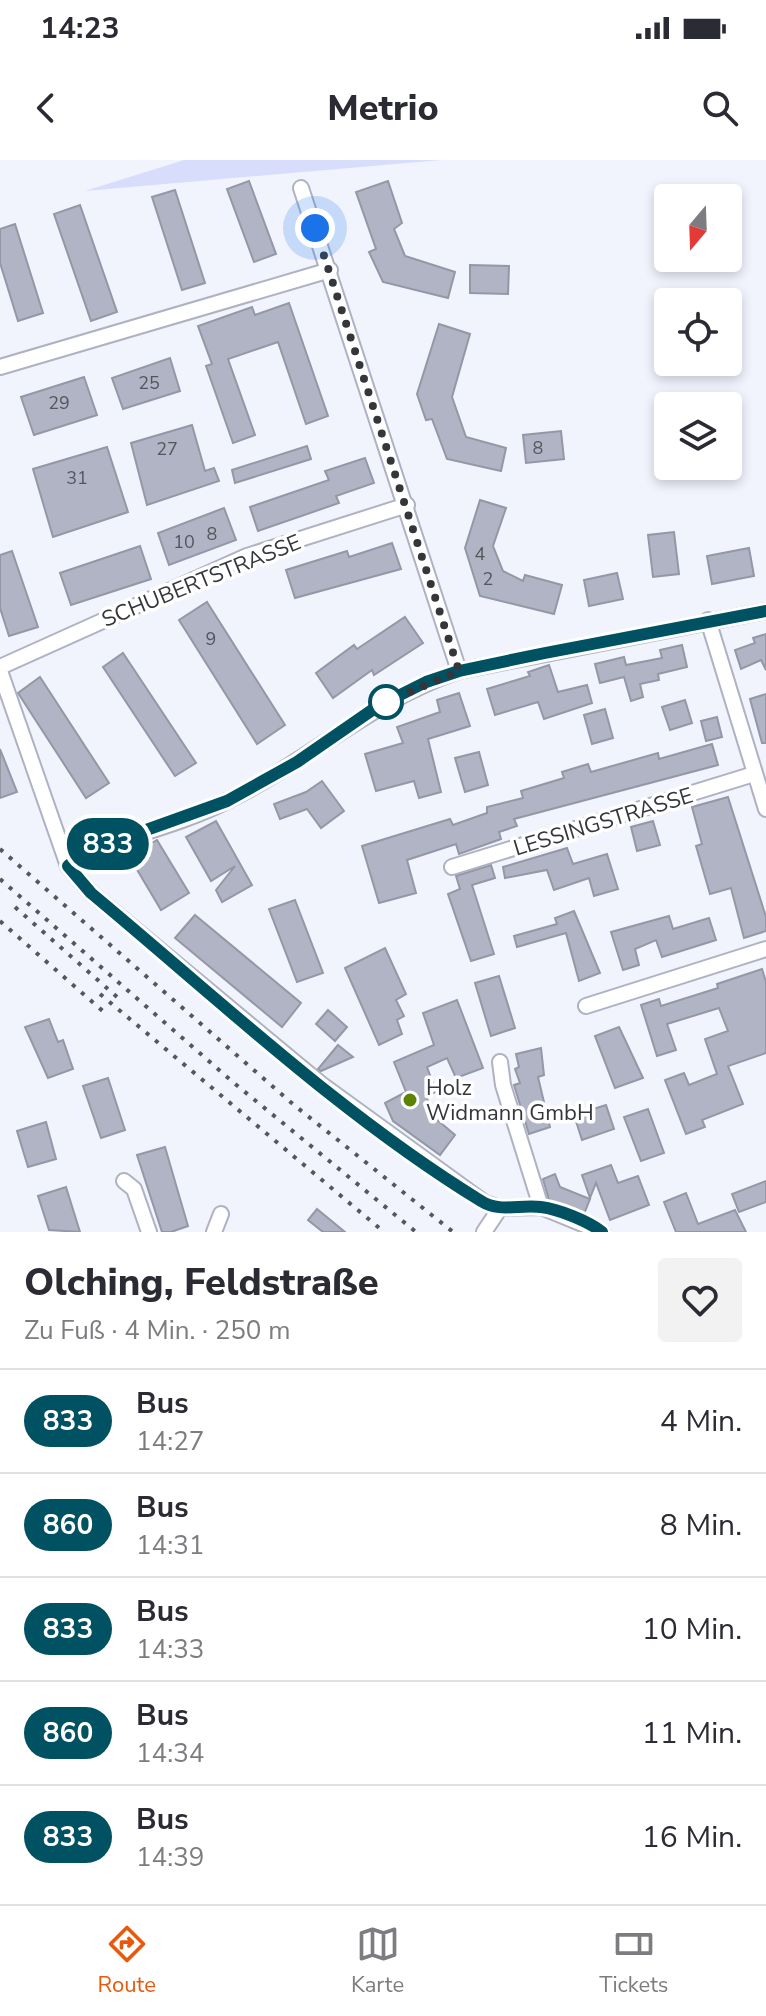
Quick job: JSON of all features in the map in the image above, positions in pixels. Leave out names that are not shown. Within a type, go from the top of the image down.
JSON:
[{"type":"street","points":[[301,188],[459,671]]},
{"type":"street","points":[[0,367],[330,270]]},
{"type":"street","name":"SCHUBERTSTRASSE","points":[[0,669],[247,556],[407,505]]},
{"type":"street","points":[[68,866],[85,852],[227,801],[297,762],[378,706],[459,671],[766,611]]},
{"type":"street","points":[[708,620],[766,809]]},
{"type":"street","points":[[0,669],[68,866],[91,893],[321,1084],[421,1160],[485,1203],[500,1208],[541,1207],[602,1232]]},
{"type":"street","name":"LESSINGSTRASSE","points":[[452,867],[754,774]]},
{"type":"street","points":[[586,1006],[766,949]]},
{"type":"street","points":[[500,1062],[503,1085],[541,1207]]},
{"type":"street","points":[[124,1181],[134,1189],[149,1232]]},
{"type":"street","points":[[484,1232],[500,1208]]},
{"type":"street","points":[[214,1232],[221,1214]]},
{"type":"shaded area","points":[[184,160],[441,160],[85,191]]},
{"type":"building","points":[[249,181],[276,254],[254,262],[227,189]]},
{"type":"building","points":[[388,181],[402,223],[394,229],[405,256],[455,272],[448,298],[383,282],[369,252],[376,249],[356,192]]},
{"type":"building","points":[[175,190],[205,283],[182,290],[152,197]]},
{"type":"building","points":[[80,205],[117,312],[91,321],[54,214]]},
{"type":"building","points":[[15,224],[43,313],[18,321],[0,263],[0,229]]},
{"type":"building","points":[[470,265],[509,266],[508,294],[470,293]]},
{"type":"building","points":[[289,303],[328,416],[306,424],[278,342],[228,359],[255,435],[233,443],[206,366],[212,364],[198,326],[252,307],[255,315]]},
{"type":"building","points":[[439,324],[470,334],[452,397],[466,437],[506,448],[501,471],[447,459],[432,419],[426,420],[417,394]]},
{"type":"building","points":[[170,358],[180,391],[123,409],[112,378]]},
{"type":"building","points":[[84,377],[97,415],[34,435],[21,397]]},
{"type":"building","points":[[192,425],[205,471],[214,468],[219,481],[147,505],[131,443]]},
{"type":"building","points":[[561,431],[564,459],[526,463],[523,435]]},
{"type":"building","points":[[307,446],[311,459],[235,483],[232,470]]},
{"type":"building","points":[[107,447],[128,512],[53,537],[33,469]]},
{"type":"building","points":[[365,458],[374,483],[336,496],[339,503],[258,531],[250,507],[329,480],[325,471]]},
{"type":"building","points":[[480,500],[506,508],[493,546],[503,571],[523,581],[525,575],[562,585],[554,614],[480,596],[465,548]]},
{"type":"building","points":[[224,508],[236,540],[169,565],[158,533]]},
{"type":"building","points":[[674,532],[679,574],[653,577],[648,535]]},
{"type":"building","points":[[392,543],[401,569],[295,598],[286,570],[347,551],[349,557]]},
{"type":"building","points":[[140,546],[151,579],[71,605],[60,573]]},
{"type":"building","points":[[749,548],[754,576],[712,584],[707,556]]},
{"type":"building","points":[[12,551],[38,627],[9,636],[0,608],[0,555]]},
{"type":"building","points":[[617,573],[623,599],[589,606],[584,580]]},
{"type":"building","points":[[207,602],[285,725],[257,744],[179,620]]},
{"type":"building","points":[[405,617],[423,643],[374,675],[372,670],[333,698],[316,673],[354,645],[357,649]]},
{"type":"building","points":[[766,634],[766,670],[761,660],[741,669],[735,650],[755,643],[753,638]]},
{"type":"building","points":[[682,645],[687,667],[658,674],[659,680],[640,684],[643,697],[631,701],[624,677],[600,683],[595,664],[624,657],[626,665],[662,658],[660,650]]},
{"type":"building","points":[[123,653],[196,763],[175,776],[103,667]]},
{"type":"building","points":[[549,665],[558,692],[587,685],[592,703],[544,719],[538,702],[495,715],[487,689],[530,676],[528,672]]},
{"type":"building","points":[[40,677],[109,783],[86,798],[18,693]]},
{"type":"building","points":[[459,693],[470,726],[428,739],[441,792],[419,798],[414,781],[376,791],[365,754],[403,743],[397,727],[440,712],[437,700]]},
{"type":"building","points":[[766,694],[766,743],[762,743],[750,699]]},
{"type":"building","points":[[685,700],[692,723],[670,730],[662,707]]},
{"type":"building","points":[[605,709],[613,738],[592,744],[584,715]]},
{"type":"building","points":[[717,717],[722,737],[706,741],[701,721]]},
{"type":"building","points":[[712,744],[718,765],[514,819],[517,826],[499,832],[501,839],[459,854],[456,844],[407,860],[416,893],[379,903],[362,846],[450,819],[453,825],[487,813],[487,807],[523,798],[521,791],[564,778],[562,772],[588,764],[591,772],[658,753],[659,759]]},
{"type":"building","points":[[0,749],[17,792],[0,798]]},
{"type":"building","points":[[479,752],[488,785],[465,792],[455,758]]},
{"type":"building","points":[[322,781],[344,811],[321,828],[307,809],[280,819],[274,804],[306,792]]},
{"type":"building","points":[[728,797],[766,917],[766,931],[744,938],[731,888],[710,894],[696,846],[702,844],[692,807]]},
{"type":"building","points":[[216,821],[252,885],[222,902],[216,890],[235,866],[211,881],[186,837]]},
{"type":"building","points":[[653,821],[660,845],[637,851],[631,827]]},
{"type":"building","points":[[157,840],[189,893],[161,910],[129,856]]},
{"type":"building","points":[[567,848],[573,864],[607,854],[618,889],[594,896],[589,878],[554,890],[547,870],[505,878],[503,867]]},
{"type":"building","points":[[491,865],[495,878],[472,885],[494,954],[471,961],[448,894],[460,889],[456,876]]},
{"type":"building","points":[[295,900],[323,973],[297,982],[269,909]]},
{"type":"building","points":[[574,911],[600,973],[579,981],[566,933],[517,947],[514,936],[557,924],[555,918]]},
{"type":"building","points":[[195,915],[301,1003],[282,1027],[175,938]]},
{"type":"building","points":[[669,916],[673,929],[709,918],[716,940],[662,957],[656,940],[635,949],[639,965],[623,970],[611,932]]},
{"type":"building","points":[[385,948],[406,994],[396,1000],[404,1016],[397,1020],[402,1034],[379,1045],[345,968]]},
{"type":"building","points":[[762,969],[766,982],[766,1053],[728,1066],[743,1104],[702,1120],[705,1127],[686,1134],[665,1080],[684,1073],[689,1085],[717,1074],[705,1039],[728,1031],[719,1008],[667,1024],[676,1050],[657,1056],[641,1005],[659,999],[661,1006],[718,988],[717,984]]},
{"type":"building","points":[[499,976],[515,1028],[491,1036],[475,983]]},
{"type":"building","points":[[457,1000],[483,1068],[456,1078],[447,1058],[427,1067],[436,1092],[426,1096],[435,1118],[455,1135],[440,1155],[393,1121],[385,1103],[406,1092],[394,1062],[434,1045],[423,1013]]},
{"type":"building","points":[[328,1010],[347,1027],[335,1041],[316,1024]]},
{"type":"building","points":[[49,1019],[58,1042],[63,1040],[73,1069],[48,1078],[25,1027]]},
{"type":"building","points":[[619,1027],[643,1078],[615,1088],[595,1036]]},
{"type":"building","points":[[338,1045],[353,1057],[321,1071],[318,1069]]},
{"type":"building","points":[[541,1048],[544,1075],[538,1077],[550,1127],[529,1134],[514,1085],[520,1083],[515,1069],[519,1067],[516,1054]]},
{"type":"building","points":[[108,1078],[125,1130],[101,1138],[83,1086]]},
{"type":"building","points":[[606,1105],[614,1129],[582,1140],[574,1115]]},
{"type":"building","points":[[648,1109],[664,1153],[641,1161],[624,1117]]},
{"type":"building","points":[[46,1122],[56,1159],[28,1167],[17,1131]]},
{"type":"building","points":[[165,1147],[188,1226],[171,1232],[162,1232],[137,1155]]},
{"type":"building","points":[[611,1165],[618,1183],[638,1176],[649,1205],[610,1220],[596,1183],[590,1198],[582,1175]]},
{"type":"building","points":[[555,1174],[560,1187],[590,1199],[584,1214],[549,1200],[543,1179]]},
{"type":"building","points":[[766,1181],[766,1202],[739,1212],[732,1194]]},
{"type":"building","points":[[66,1187],[80,1232],[49,1230],[38,1196]]},
{"type":"building","points":[[686,1193],[698,1224],[735,1210],[746,1232],[676,1232],[664,1202]]},
{"type":"building","points":[[317,1209],[345,1232],[323,1232],[308,1220]]},
{"type":"railway","points":[[0,849],[294,1105],[453,1232]]},
{"type":"railway","points":[[0,879],[234,1083],[416,1232]]},
{"type":"railway","points":[[15,907],[117,997]]},
{"type":"railway","points":[[0,921],[105,1013]]},
{"type":"railway","points":[[100,994],[384,1232]]},
{"type":"bus line","name":"833","points":[[602,1232],[541,1207],[500,1208],[485,1203],[421,1160],[321,1084],[91,893],[68,866],[85,852],[227,801],[297,762],[378,706],[426,682],[459,671],[545,653],[766,611]]},
{"type":"place","name":"Holz Widmann GmbH","points":[[410,1100]]},
{"type":"route","points":[[315,228],[406,500],[459,671],[426,682],[386,702]]}]
